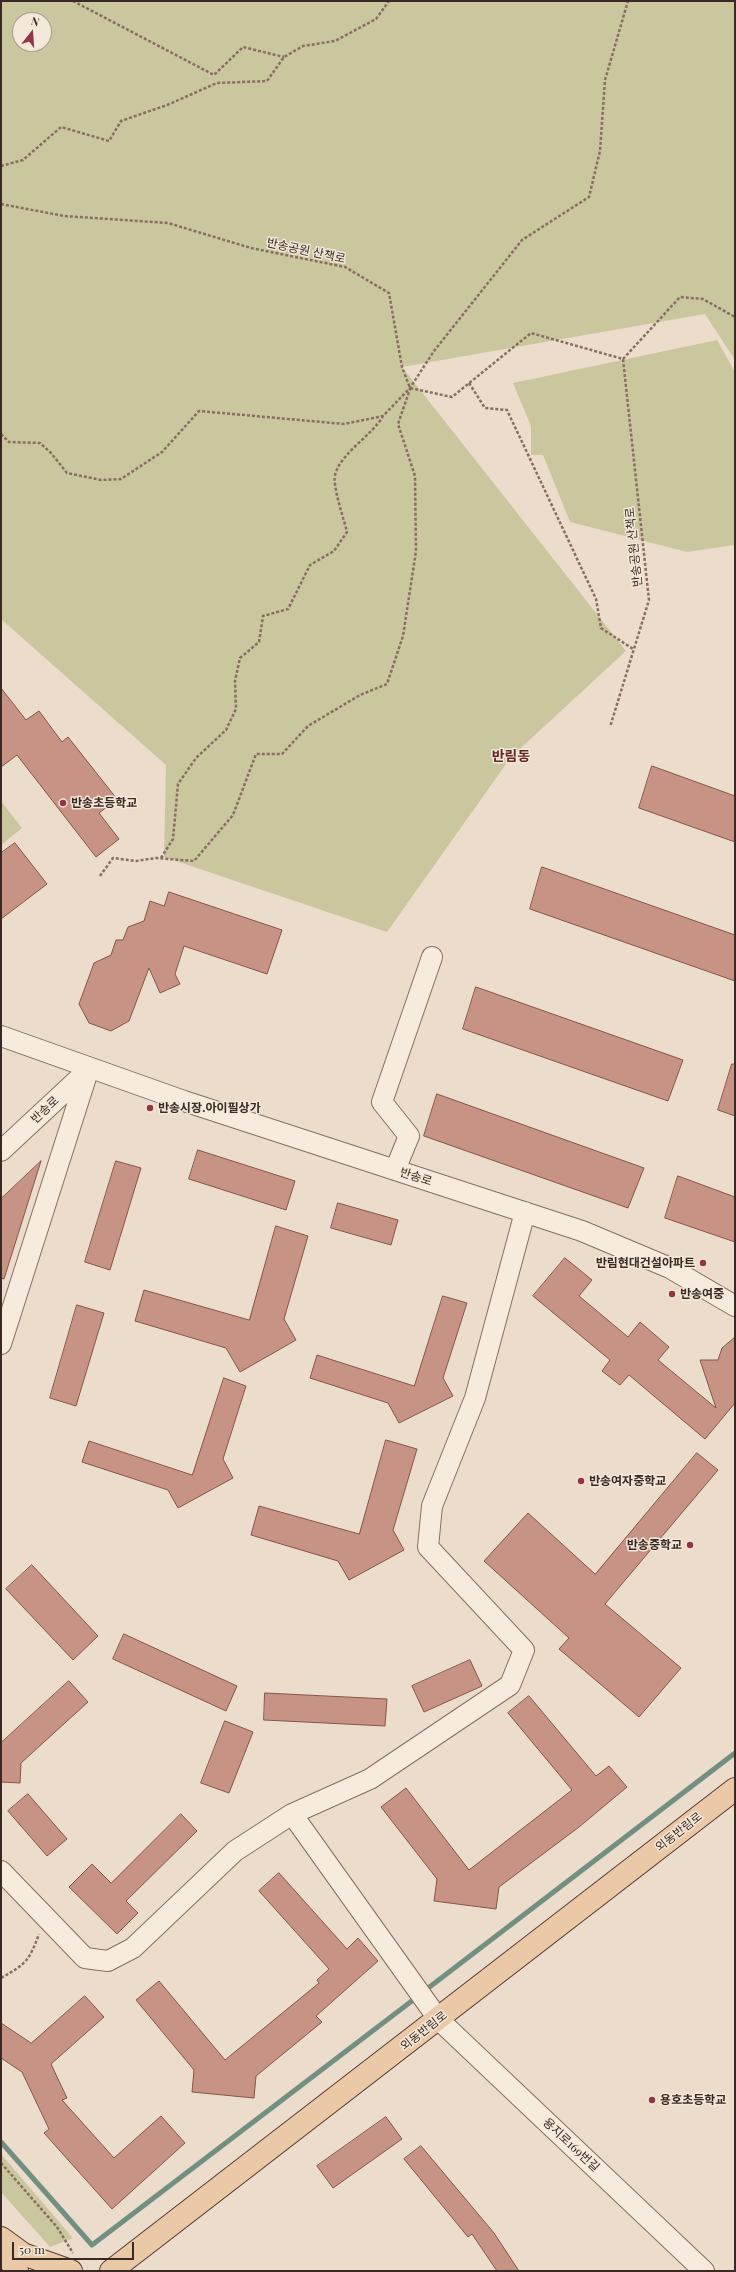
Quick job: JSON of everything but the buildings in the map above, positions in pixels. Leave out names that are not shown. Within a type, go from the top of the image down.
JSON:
[{"type":"main road","name":"외동반림로","points":[[117,2268],[434,2013],[735,1789]]},
{"type":"main road","points":[[1,2238],[23,2254],[70,2271]]},
{"type":"main road","points":[[1,2248],[17,2271]]},
{"type":"main road","points":[[93,2271],[117,2268]]},
{"type":"street","points":[[395,1170],[409,1136],[382,1102],[432,957]]},
{"type":"street","name":"반송로","points":[[1,1036],[184,1101],[582,1231],[670,1268],[735,1306]]},
{"type":"street","points":[[1,1344],[89,1068]]},
{"type":"street","name":"반송로","points":[[1,1151],[89,1068]]},
{"type":"street","points":[[1,1871],[85,1958],[108,1961],[133,1948],[235,1851],[292,1814],[370,1778],[510,1686],[524,1650],[428,1547],[432,1506],[475,1398],[525,1212]]},
{"type":"street","name":"용지로169번길","points":[[292,1814],[434,2013],[704,2271]]},
{"type":"path","points":[[73,1],[214,75],[243,47],[284,57]]},
{"type":"path","points":[[1,166],[23,160],[62,127],[109,141],[121,121],[167,105],[217,84],[267,81],[284,57],[303,46],[335,41],[376,19],[389,1]]},
{"type":"path","points":[[160,858],[173,839],[178,784],[196,758],[226,730],[236,709],[235,681],[240,658],[259,642],[263,616],[288,609],[310,564],[334,552],[348,532],[334,482],[340,461],[377,427],[382,416],[410,388],[434,351],[522,240],[589,197],[600,151],[604,80],[628,1]]},
{"type":"path","name":"반송공원 산책로","points":[[1,204],[64,216],[168,223],[251,248],[346,267],[389,293],[402,367],[410,388]]},
{"type":"path","points":[[410,388],[452,397],[531,333],[623,359],[680,297],[704,299],[735,317]]},
{"type":"path","name":"반송공원 산책로","points":[[610,728],[649,600],[623,359]]},
{"type":"path","points":[[470,383],[485,408],[507,410],[596,599],[601,628],[633,649]]},
{"type":"path","points":[[100,876],[113,858],[136,861],[160,858],[194,861],[233,815],[256,754],[282,754],[308,726],[360,695],[387,684],[402,636],[416,551],[415,476],[398,424],[410,388]]},
{"type":"path","points":[[1,434],[8,442],[40,443],[67,473],[101,480],[121,479],[162,452],[199,411],[344,424],[382,416]]},
{"type":"path","points":[[1,1978],[15,1970],[30,1957],[45,1916]]},
{"type":"path","points":[[1,2163],[57,2227],[73,2251],[70,2271]]},
{"type":"shaded area","points":[[1,1],[735,1],[735,360],[705,314],[402,367],[626,651],[511,757],[387,932],[164,857],[166,765],[1,619]]},
{"type":"shaded area","points":[[717,340],[735,372],[735,545],[687,552],[570,522],[543,455],[531,455],[531,426],[513,383]]},
{"type":"shaded area","points":[[1,801],[22,828],[1,845]]},
{"type":"shaded area","points":[[1,2154],[73,2238],[50,2247],[1,2192]]},
{"type":"waterway","points":[[423,1992],[735,1753]]},
{"type":"waterway","points":[[1,2142],[92,2245],[417,1997]]},
{"type":"place","name":"반송초등학교","points":[[63,803]]},
{"type":"place","name":"반송시장.아이필상가","points":[[150,1108]]},
{"type":"place","name":"반림현대건설아파트","points":[[703,1263]]},
{"type":"place","name":"반송여중","points":[[672,1294]]},
{"type":"place","name":"반송여자중학교","points":[[581,1481]]},
{"type":"place","name":"반송중학교","points":[[690,1545]]},
{"type":"place","name":"용호초등학교","points":[[652,2100]]},
{"type":"district","name":"반림동","points":[[511,757]]}]
